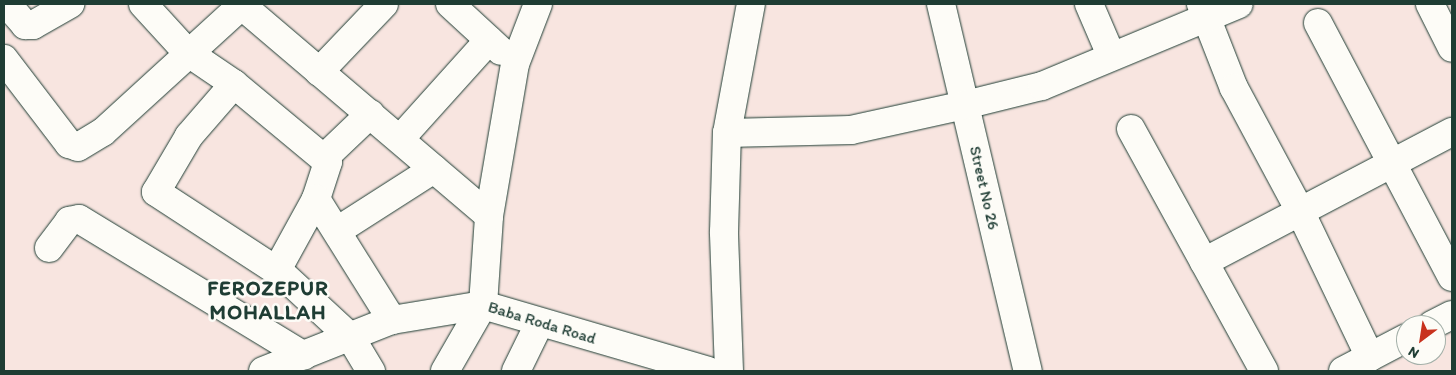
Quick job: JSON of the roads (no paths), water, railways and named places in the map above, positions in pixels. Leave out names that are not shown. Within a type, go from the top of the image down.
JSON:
[{"type":"street","points":[[7,4],[25,25],[33,25],[70,4]]},
{"type":"street","points":[[143,4],[187,52],[234,84],[328,162],[316,199],[277,270]]},
{"type":"street","points":[[4,59],[69,144],[78,147],[103,132],[187,52],[242,4],[489,216]]},
{"type":"street","points":[[319,72],[384,4]]},
{"type":"street","points":[[450,4],[516,64]]},
{"type":"street","points":[[445,371],[483,305],[489,216],[516,64],[538,4]]},
{"type":"street","points":[[729,371],[724,232],[728,133],[751,4]]},
{"type":"street","name":"Street No 26","points":[[942,4],[1028,371]]},
{"type":"street","points":[[1089,4],[1111,55]]},
{"type":"street","points":[[728,133],[852,130],[965,106],[1042,86],[1203,11],[1239,4]]},
{"type":"street","points":[[1430,4],[1452,48]]},
{"type":"street","points":[[1203,11],[1234,88],[1300,211],[1370,357]]},
{"type":"street","points":[[1318,23],[1452,277]]},
{"type":"street","points":[[400,139],[489,40]]},
{"type":"street","points":[[234,84],[189,136],[156,192],[277,270],[351,338],[371,371]]},
{"type":"street","points":[[324,158],[370,114]]},
{"type":"street","points":[[1131,129],[1264,371]]},
{"type":"street","points":[[1204,262],[1452,132]]},
{"type":"street","points":[[337,231],[434,169]]},
{"type":"street","points":[[316,199],[392,320]]},
{"type":"street","points":[[49,248],[70,222],[79,219],[304,356]]},
{"type":"street","name":"Baba Roda Road","points":[[263,371],[351,338],[392,320],[483,305],[539,324],[634,361],[708,371]]},
{"type":"street","points":[[516,371],[539,324]]},
{"type":"street","points":[[1342,371],[1396,343]]},
{"type":"district","name":"FEROZEPUR MOHALLAH","points":[[268,300]]}]
